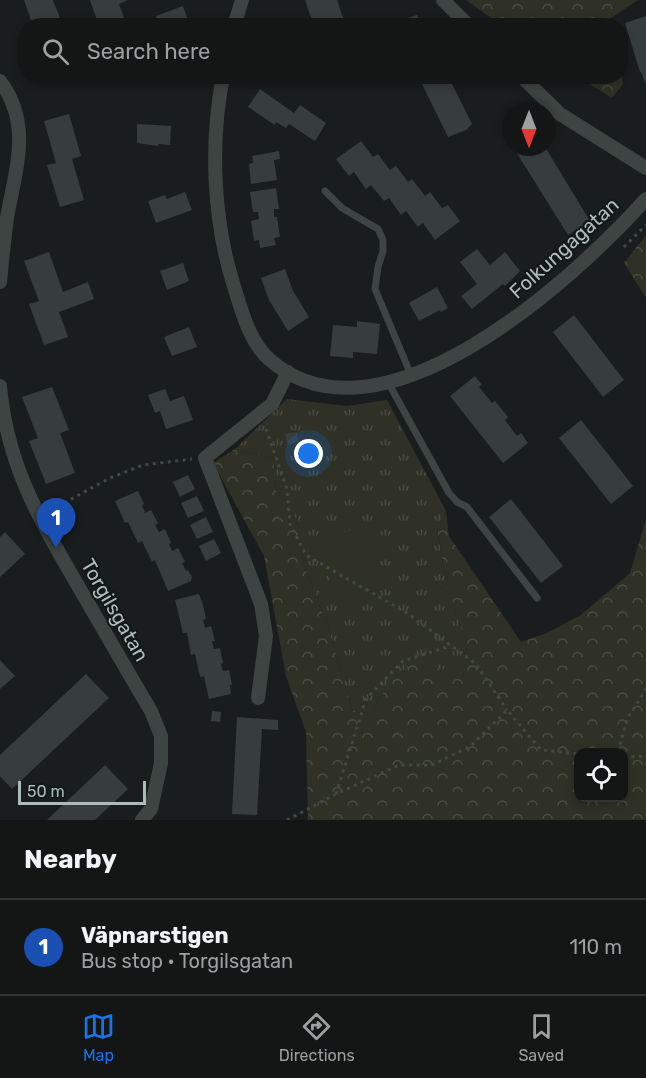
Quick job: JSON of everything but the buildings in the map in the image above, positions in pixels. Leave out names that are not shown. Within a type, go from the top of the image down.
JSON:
[{"type":"street","points":[[236,18],[242,0]]},
{"type":"street","points":[[443,0],[461,18]]},
{"type":"street","points":[[0,81],[8,92],[18,119],[20,154],[7,220],[0,282]]},
{"type":"street","name":"Folkungagatan","points":[[222,84],[217,126],[217,190],[226,259],[240,307],[252,336],[269,359],[288,372],[308,381],[332,387],[362,389],[389,384],[439,364],[510,322],[545,296],[646,199]]},
{"type":"street","points":[[529,84],[560,114],[646,168]]},
{"type":"street","points":[[258,698],[266,636],[261,604],[205,458],[272,404],[288,372]]},
{"type":"street","name":"Torgilsgatan","points":[[0,386],[12,455],[39,516],[151,711],[160,736],[161,764],[151,809],[142,820]]},
{"type":"lane","points":[[325,191],[342,208],[378,229],[383,240],[383,251],[375,289],[411,375]]},
{"type":"lane","points":[[389,384],[449,493],[467,507],[537,598]]},
{"type":"path","points":[[258,415],[270,436],[287,489],[290,524],[306,555],[406,613],[476,664],[507,710],[541,750],[574,753]]},
{"type":"path","points":[[39,516],[110,478],[143,465],[205,458]]},
{"type":"path","points":[[336,794],[366,699],[403,661],[450,646]]},
{"type":"path","points":[[619,748],[627,719],[646,689]]},
{"type":"path","points":[[287,820],[399,765],[432,765],[471,746],[507,710]]},
{"type":"path","points":[[628,757],[646,756]]},
{"type":"green space","points":[[466,0],[638,0],[611,18],[491,18]]},
{"type":"green space","points":[[590,84],[623,84],[612,98]]},
{"type":"green space","points":[[646,235],[646,298],[624,263]]},
{"type":"green space","points":[[287,399],[347,406],[387,400],[446,511],[437,529],[447,587],[467,644],[463,679],[390,681],[371,713],[353,712],[328,627],[304,565],[297,520],[276,490],[274,459],[235,449]]},
{"type":"green space","points":[[235,449],[274,459],[276,490],[297,520],[304,565],[328,627],[353,712],[371,713],[390,681],[418,659],[463,678],[467,644],[447,587],[437,528],[446,511],[449,536],[521,642],[547,633],[581,615],[630,573],[646,519],[646,820],[308,820],[306,732],[286,676],[264,556],[213,463]]},
{"type":"green space","points":[[368,526],[382,589],[335,600],[321,537]]},
{"type":"place","name":"Väpnarstigen","points":[[56,548]]}]
